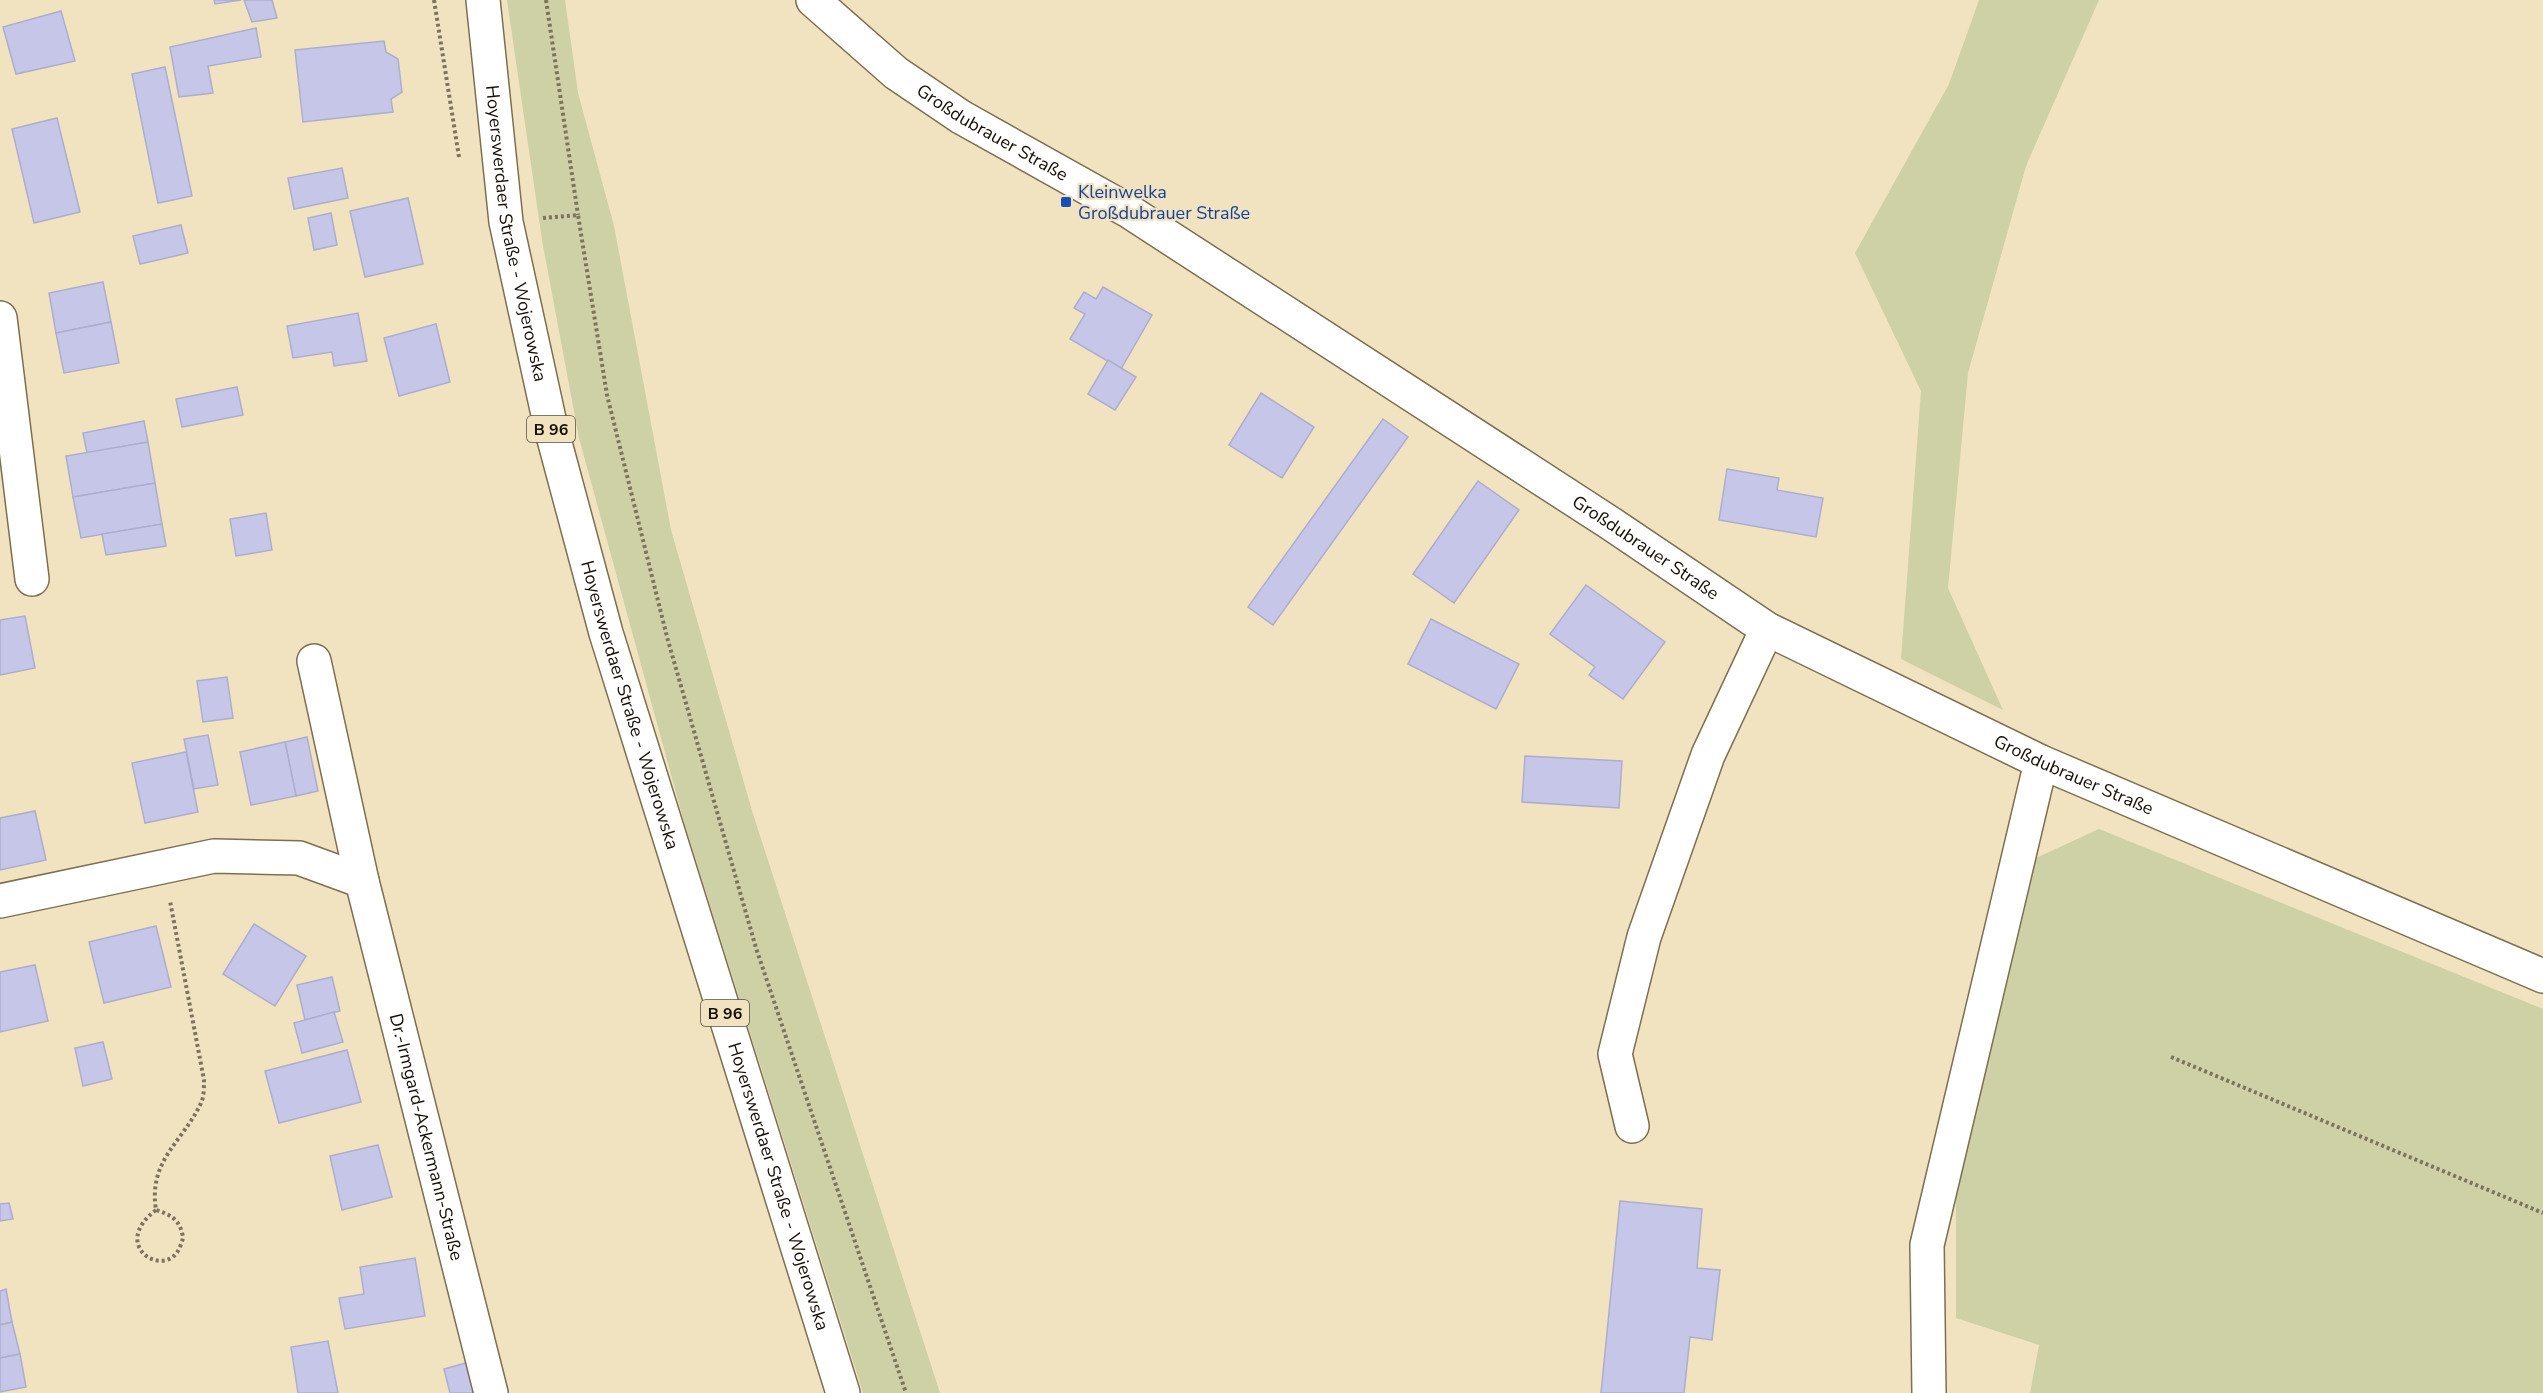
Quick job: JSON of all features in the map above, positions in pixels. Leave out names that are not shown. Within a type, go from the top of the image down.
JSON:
[{"type":"main road","name":"Hoyerswerdaer Straße - Wojerowska","points":[[483,0],[506,222],[550,428],[606,633],[843,1393]]},
{"type":"main road","name":"Großdubrauer Straße","points":[[813,0],[896,73],[961,117],[1127,210],[1610,523],[1767,628],[2041,762],[2543,976]]},
{"type":"main road","points":[[0,318],[32,579]]},
{"type":"main road","points":[[1632,1126],[1615,1054],[1644,937],[1708,755],[1767,628]]},
{"type":"main road","name":"Dr.-Irmgard-Ackermann-Straße","points":[[314,661],[362,881],[490,1393]]},
{"type":"main road","points":[[1929,1393],[1927,1245],[2041,762]]},
{"type":"main road","points":[[0,901],[162,865],[214,856],[299,858],[362,881]]},
{"type":"path","points":[[546,0],[607,395],[667,637],[756,948],[906,1393]]},
{"type":"path","points":[[506,222],[578,215]]},
{"type":"path","points":[[156,1209],[156,1178],[167,1152],[201,1102],[204,1080],[162,865]]},
{"type":"path","points":[[2171,1057],[2543,1214]]},
{"type":"path","points":[[156,1209],[168,1214],[180,1224],[184,1237],[179,1250],[168,1260],[157,1261],[145,1256],[137,1245],[136,1234],[146,1217],[156,1209]]},
{"type":"green space","points":[[507,0],[565,0],[578,93],[614,226],[671,530],[753,814],[940,1393],[863,1393],[684,822],[579,438],[542,240]]},
{"type":"green space","points":[[1979,0],[2099,0],[2026,166],[1968,373],[1948,588],[2003,710],[1901,659],[1921,391],[1855,253],[1949,84]]},
{"type":"green space","points":[[2099,829],[2543,1009],[2543,1393],[2030,1393],[2039,1345],[1956,1318],[1956,1181],[2036,858]]},
{"type":"building","points":[[214,0],[241,0],[215,4]]},
{"type":"building","points":[[244,0],[272,0],[277,18],[252,22]]},
{"type":"building","points":[[61,11],[75,61],[16,74],[3,27]]},
{"type":"building","points":[[256,28],[261,57],[208,66],[213,93],[179,97],[170,47]]},
{"type":"building","points":[[384,41],[386,52],[398,59],[402,92],[391,99],[393,112],[303,122],[295,50]]},
{"type":"building","points":[[165,67],[192,196],[158,203],[132,74]]},
{"type":"building","points":[[57,118],[80,212],[34,223],[12,129]]},
{"type":"building","points":[[342,168],[348,198],[294,209],[288,178]]},
{"type":"building","points":[[408,198],[423,264],[365,277],[350,211]]},
{"type":"building","points":[[331,213],[337,245],[314,250],[308,218]]},
{"type":"building","points":[[181,225],[188,253],[140,264],[133,236]]},
{"type":"building","points":[[103,282],[111,322],[56,333],[49,293]]},
{"type":"building","points":[[1103,287],[1152,315],[1121,369],[1070,339],[1085,314],[1074,308],[1084,292],[1096,299]]},
{"type":"building","points":[[358,313],[367,361],[334,366],[332,352],[293,358],[287,326]]},
{"type":"building","points":[[111,322],[119,363],[64,373],[56,333]]},
{"type":"building","points":[[436,324],[450,382],[399,396],[384,338]]},
{"type":"building","points":[[1108,360],[1136,377],[1115,410],[1088,394]]},
{"type":"building","points":[[237,387],[243,415],[182,427],[176,399]]},
{"type":"building","points":[[1261,393],[1314,427],[1282,478],[1229,445]]},
{"type":"building","points":[[1383,419],[1408,437],[1273,625],[1248,607]]},
{"type":"building","points":[[144,421],[148,442],[87,453],[83,433]]},
{"type":"building","points":[[148,442],[155,483],[73,497],[66,456]]},
{"type":"building","points":[[1727,469],[1779,478],[1777,490],[1823,498],[1816,537],[1719,520]]},
{"type":"building","points":[[1478,481],[1519,510],[1454,603],[1413,574]]},
{"type":"building","points":[[155,483],[162,524],[81,538],[73,497]]},
{"type":"building","points":[[266,513],[272,550],[236,556],[230,519]]},
{"type":"building","points":[[162,524],[166,546],[106,555],[102,534]]},
{"type":"building","points":[[1586,585],[1665,642],[1623,699],[1589,675],[1595,667],[1550,634]]},
{"type":"building","points":[[25,616],[35,668],[0,675],[0,620]]},
{"type":"building","points":[[1431,619],[1519,664],[1496,709],[1408,664]]},
{"type":"building","points":[[227,677],[233,718],[203,722],[197,681]]},
{"type":"building","points":[[208,735],[218,785],[194,789],[184,739]]},
{"type":"building","points":[[307,737],[318,791],[296,796],[285,742]]},
{"type":"building","points":[[285,742],[296,796],[251,805],[240,752]]},
{"type":"building","points":[[186,752],[198,812],[145,823],[132,763]]},
{"type":"building","points":[[1525,756],[1622,761],[1619,808],[1522,802]]},
{"type":"building","points":[[35,811],[46,860],[0,870],[0,818]]},
{"type":"building","points":[[254,924],[306,956],[275,1006],[223,974]]},
{"type":"building","points":[[156,926],[171,987],[104,1003],[89,942]]},
{"type":"building","points":[[35,965],[48,1021],[0,1032],[0,972]]},
{"type":"building","points":[[332,977],[340,1011],[305,1020],[297,985]]},
{"type":"building","points":[[334,1012],[343,1042],[302,1053],[294,1023]]},
{"type":"building","points":[[103,1042],[112,1079],[83,1086],[75,1048]]},
{"type":"building","points":[[347,1050],[361,1102],[279,1123],[265,1071]]},
{"type":"building","points":[[378,1145],[392,1197],[342,1210],[330,1156]]},
{"type":"building","points":[[1620,1201],[1702,1209],[1697,1268],[1720,1270],[1712,1340],[1690,1337],[1684,1393],[1601,1393]]},
{"type":"building","points":[[9,1203],[13,1219],[0,1221],[0,1204]]},
{"type":"building","points":[[415,1258],[425,1316],[345,1329],[339,1298],[364,1294],[360,1267]]},
{"type":"building","points":[[6,1289],[12,1322],[0,1325],[0,1291]]},
{"type":"building","points":[[12,1322],[20,1354],[0,1358],[0,1325]]},
{"type":"building","points":[[328,1341],[338,1393],[298,1393],[291,1347]]},
{"type":"building","points":[[20,1354],[26,1387],[0,1392],[0,1358]]},
{"type":"building","points":[[466,1363],[474,1393],[450,1393],[444,1369]]},
{"type":"place","name":"Kleinwelka Großdubrauer Straße","points":[[1066,202]]}]
